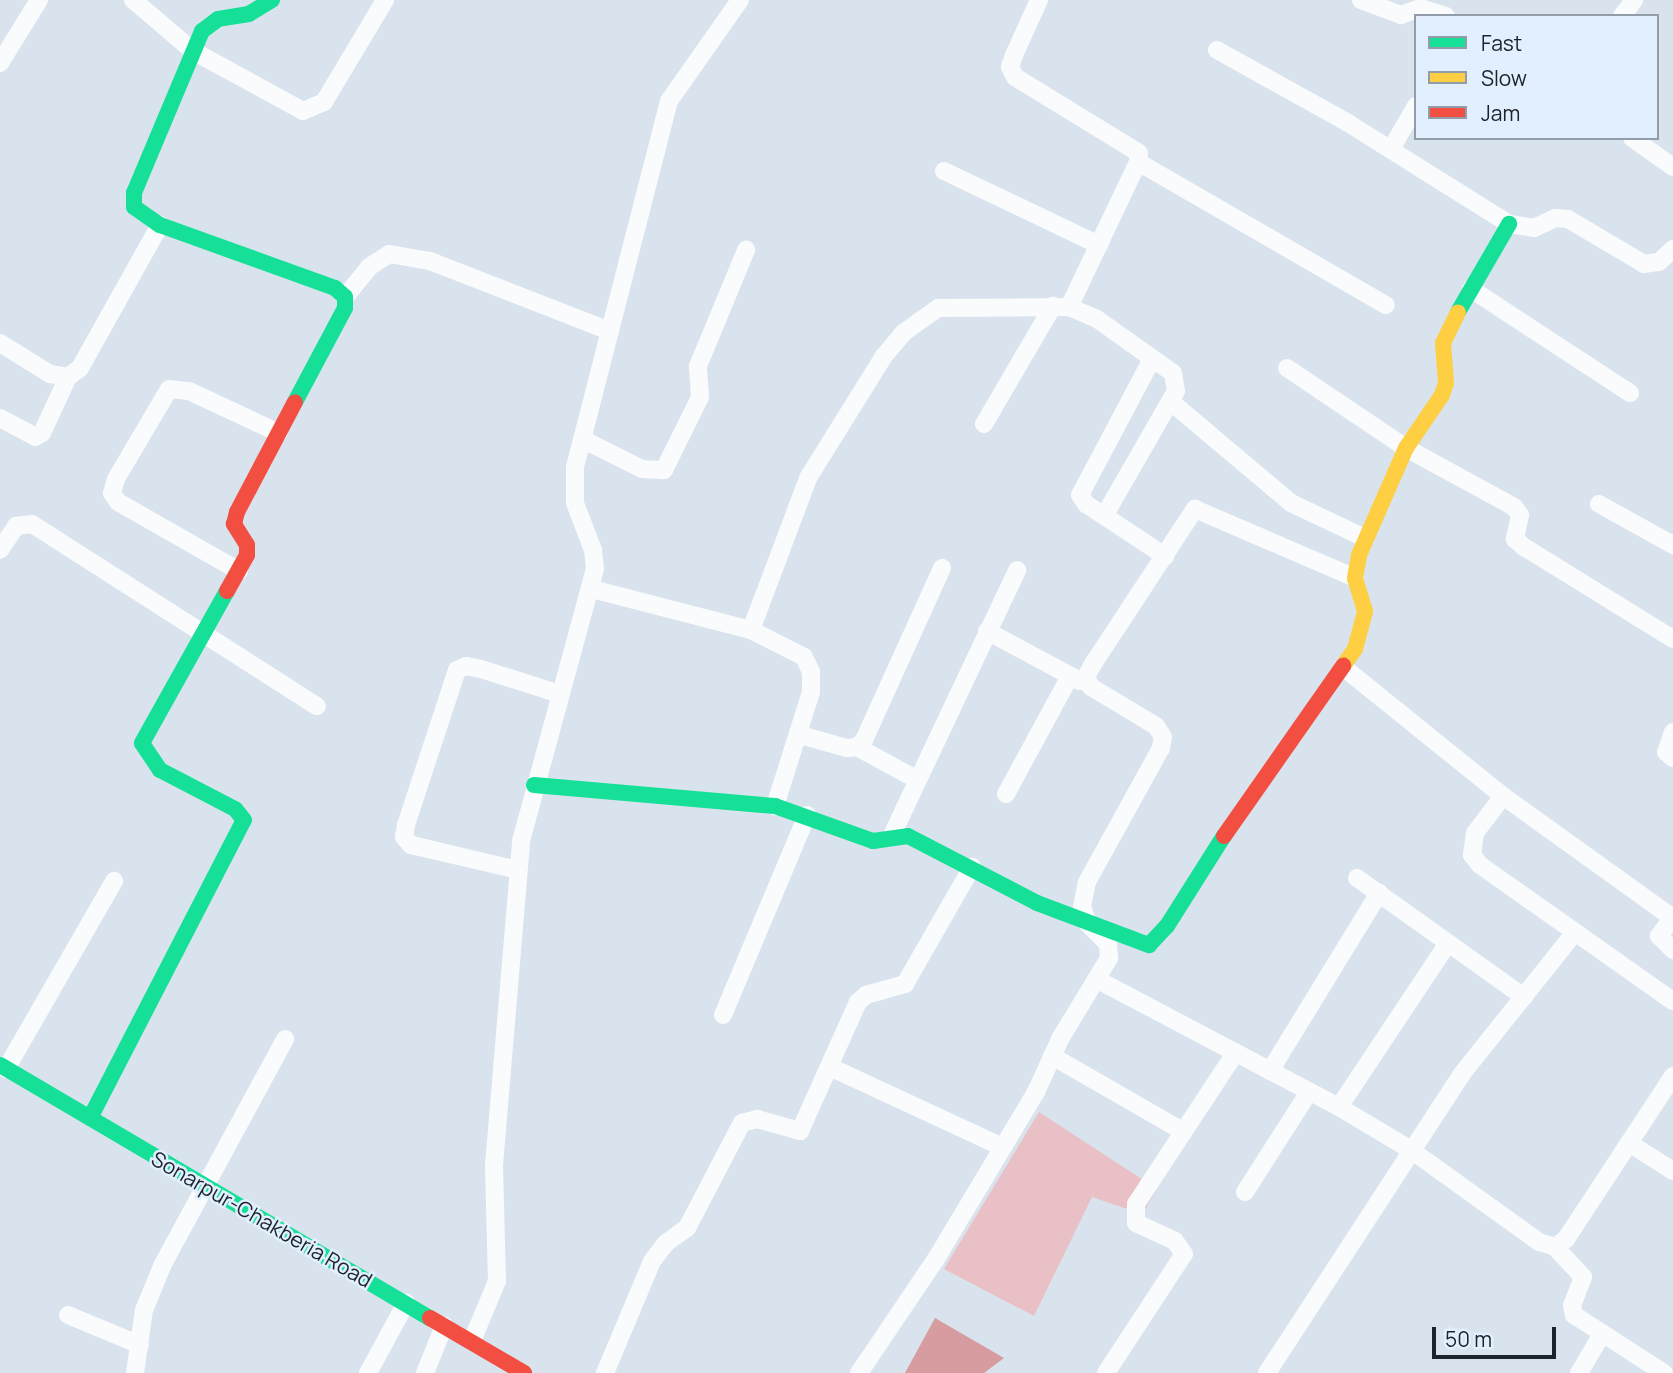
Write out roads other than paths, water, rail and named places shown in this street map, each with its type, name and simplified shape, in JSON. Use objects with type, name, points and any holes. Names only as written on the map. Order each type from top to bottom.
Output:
[{"type":"street","points":[[0,63],[38,0]]},
{"type":"street","points":[[133,0],[193,51],[290,106],[314,110],[324,102],[385,0]]},
{"type":"street","points":[[272,0],[249,14],[218,19],[202,31],[134,193],[135,207],[160,225],[335,288],[345,298]]},
{"type":"street","points":[[472,1341],[497,1281],[494,1165],[518,870],[534,785],[592,589],[593,550],[572,486],[669,101],[740,0]]},
{"type":"street","points":[[984,424],[1099,245],[1138,162],[1139,153],[1129,143],[1015,77],[1010,67],[1038,0]]},
{"type":"street","points":[[1362,0],[1401,15],[1420,8],[1440,14]]},
{"type":"street","points":[[1217,50],[1391,149],[1508,224],[1534,228],[1555,218],[1568,219],[1644,264],[1659,262],[1673,250]]},
{"type":"street","points":[[1391,149],[1414,109]]},
{"type":"street","points":[[1635,140],[1673,167]]},
{"type":"street","points":[[1138,162],[1386,305]]},
{"type":"street","points":[[944,171],[1099,245]]},
{"type":"street","points":[[534,785],[775,806],[873,841],[892,835],[908,836],[1037,903],[1135,944],[1149,946],[1158,938],[1243,805],[1343,667],[1363,630],[1365,611],[1355,578],[1365,538],[1406,448],[1442,395],[1446,383],[1443,343],[1508,224]]},
{"type":"street","points":[[0,418],[35,437],[42,433],[68,377],[80,368],[160,225]]},
{"type":"street","points":[[582,439],[642,469],[664,470],[700,397],[698,366],[746,250]]},
{"type":"street","points":[[90,1118],[244,820],[235,809],[160,770],[149,759],[142,744],[247,555],[247,545],[234,524],[237,512],[345,308],[345,298],[369,267],[389,254],[430,261],[610,331]]},
{"type":"street","points":[[1471,289],[1630,393]]},
{"type":"street","points":[[751,630],[808,478],[903,333],[938,308],[1061,307],[1097,319],[1177,381],[1171,401],[1104,516]]},
{"type":"street","points":[[0,343],[50,374],[68,377]]},
{"type":"street","points":[[1152,359],[1081,488],[1086,504],[1164,556]]},
{"type":"street","points":[[1287,368],[1406,448],[1514,507],[1520,514],[1515,539],[1524,547],[1673,639]]},
{"type":"street","points":[[239,571],[118,502],[112,493],[116,479],[169,389],[189,391],[279,433]]},
{"type":"street","points":[[1171,401],[1291,503],[1365,538]]},
{"type":"street","points":[[1599,503],[1673,545]]},
{"type":"street","points":[[1091,687],[1086,677],[1093,664],[1195,509],[1355,578]]},
{"type":"street","points":[[0,550],[16,526],[32,524],[201,635],[317,706]]},
{"type":"street","points":[[857,747],[942,568]]},
{"type":"street","points":[[892,835],[916,779],[1017,570]]},
{"type":"street","points":[[592,589],[751,630],[804,657],[811,672],[811,692],[800,735],[775,806]]},
{"type":"street","points":[[859,1373],[936,1259],[1000,1146],[1036,1092],[1052,1056],[1109,958],[1108,944],[1088,924],[1082,906],[1087,882],[1161,748],[1163,737],[1156,726],[1091,687],[987,631]]},
{"type":"street","points":[[518,870],[411,845],[404,837],[457,670],[466,666],[560,694]]},
{"type":"street","points":[[1343,667],[1503,796],[1672,919],[1659,936],[1673,950]]},
{"type":"street","points":[[1006,794],[1070,676]]},
{"type":"street","points":[[1673,732],[1666,752],[1673,758]]},
{"type":"street","points":[[800,735],[857,747],[916,779]]},
{"type":"street","points":[[1503,796],[1475,833],[1472,855],[1673,1001]]},
{"type":"street","points":[[723,1015],[807,816]]},
{"type":"street","points":[[605,1373],[652,1261],[687,1228],[742,1123],[757,1119],[800,1131],[858,1002],[866,995],[905,984],[972,867]]},
{"type":"street","points":[[1357,878],[1524,997]]},
{"type":"street","points":[[3,1067],[114,881]]},
{"type":"street","points":[[1270,1071],[1378,893]]},
{"type":"street","points":[[1267,1373],[1461,1075],[1575,932]]},
{"type":"street","points":[[1339,1107],[1448,943]]},
{"type":"street","points":[[1098,980],[1339,1107],[1411,1150],[1539,1242],[1555,1247],[1583,1277],[1572,1306],[1574,1315],[1664,1373]]},
{"type":"street","points":[[135,1373],[154,1286],[285,1039]]},
{"type":"street","points":[[1106,1373],[1182,1264],[1182,1248],[1147,1230],[1133,1215],[1136,1204],[1235,1053]]},
{"type":"street","points":[[1052,1056],[1184,1132]]},
{"type":"street","name":"Sonarpur-Chakberia Road","points":[[3,1067],[524,1373]]},
{"type":"street","points":[[830,1068],[1000,1146]]},
{"type":"street","points":[[1555,1247],[1566,1239],[1673,1076]]},
{"type":"street","points":[[1245,1192],[1309,1092]]},
{"type":"street","points":[[1629,1143],[1673,1171]]},
{"type":"street","points":[[368,1373],[405,1303]]},
{"type":"street","points":[[68,1315],[140,1345]]},
{"type":"street","points":[[425,1373],[444,1326]]},
{"type":"street","points":[[1579,1373],[1602,1334]]}]
